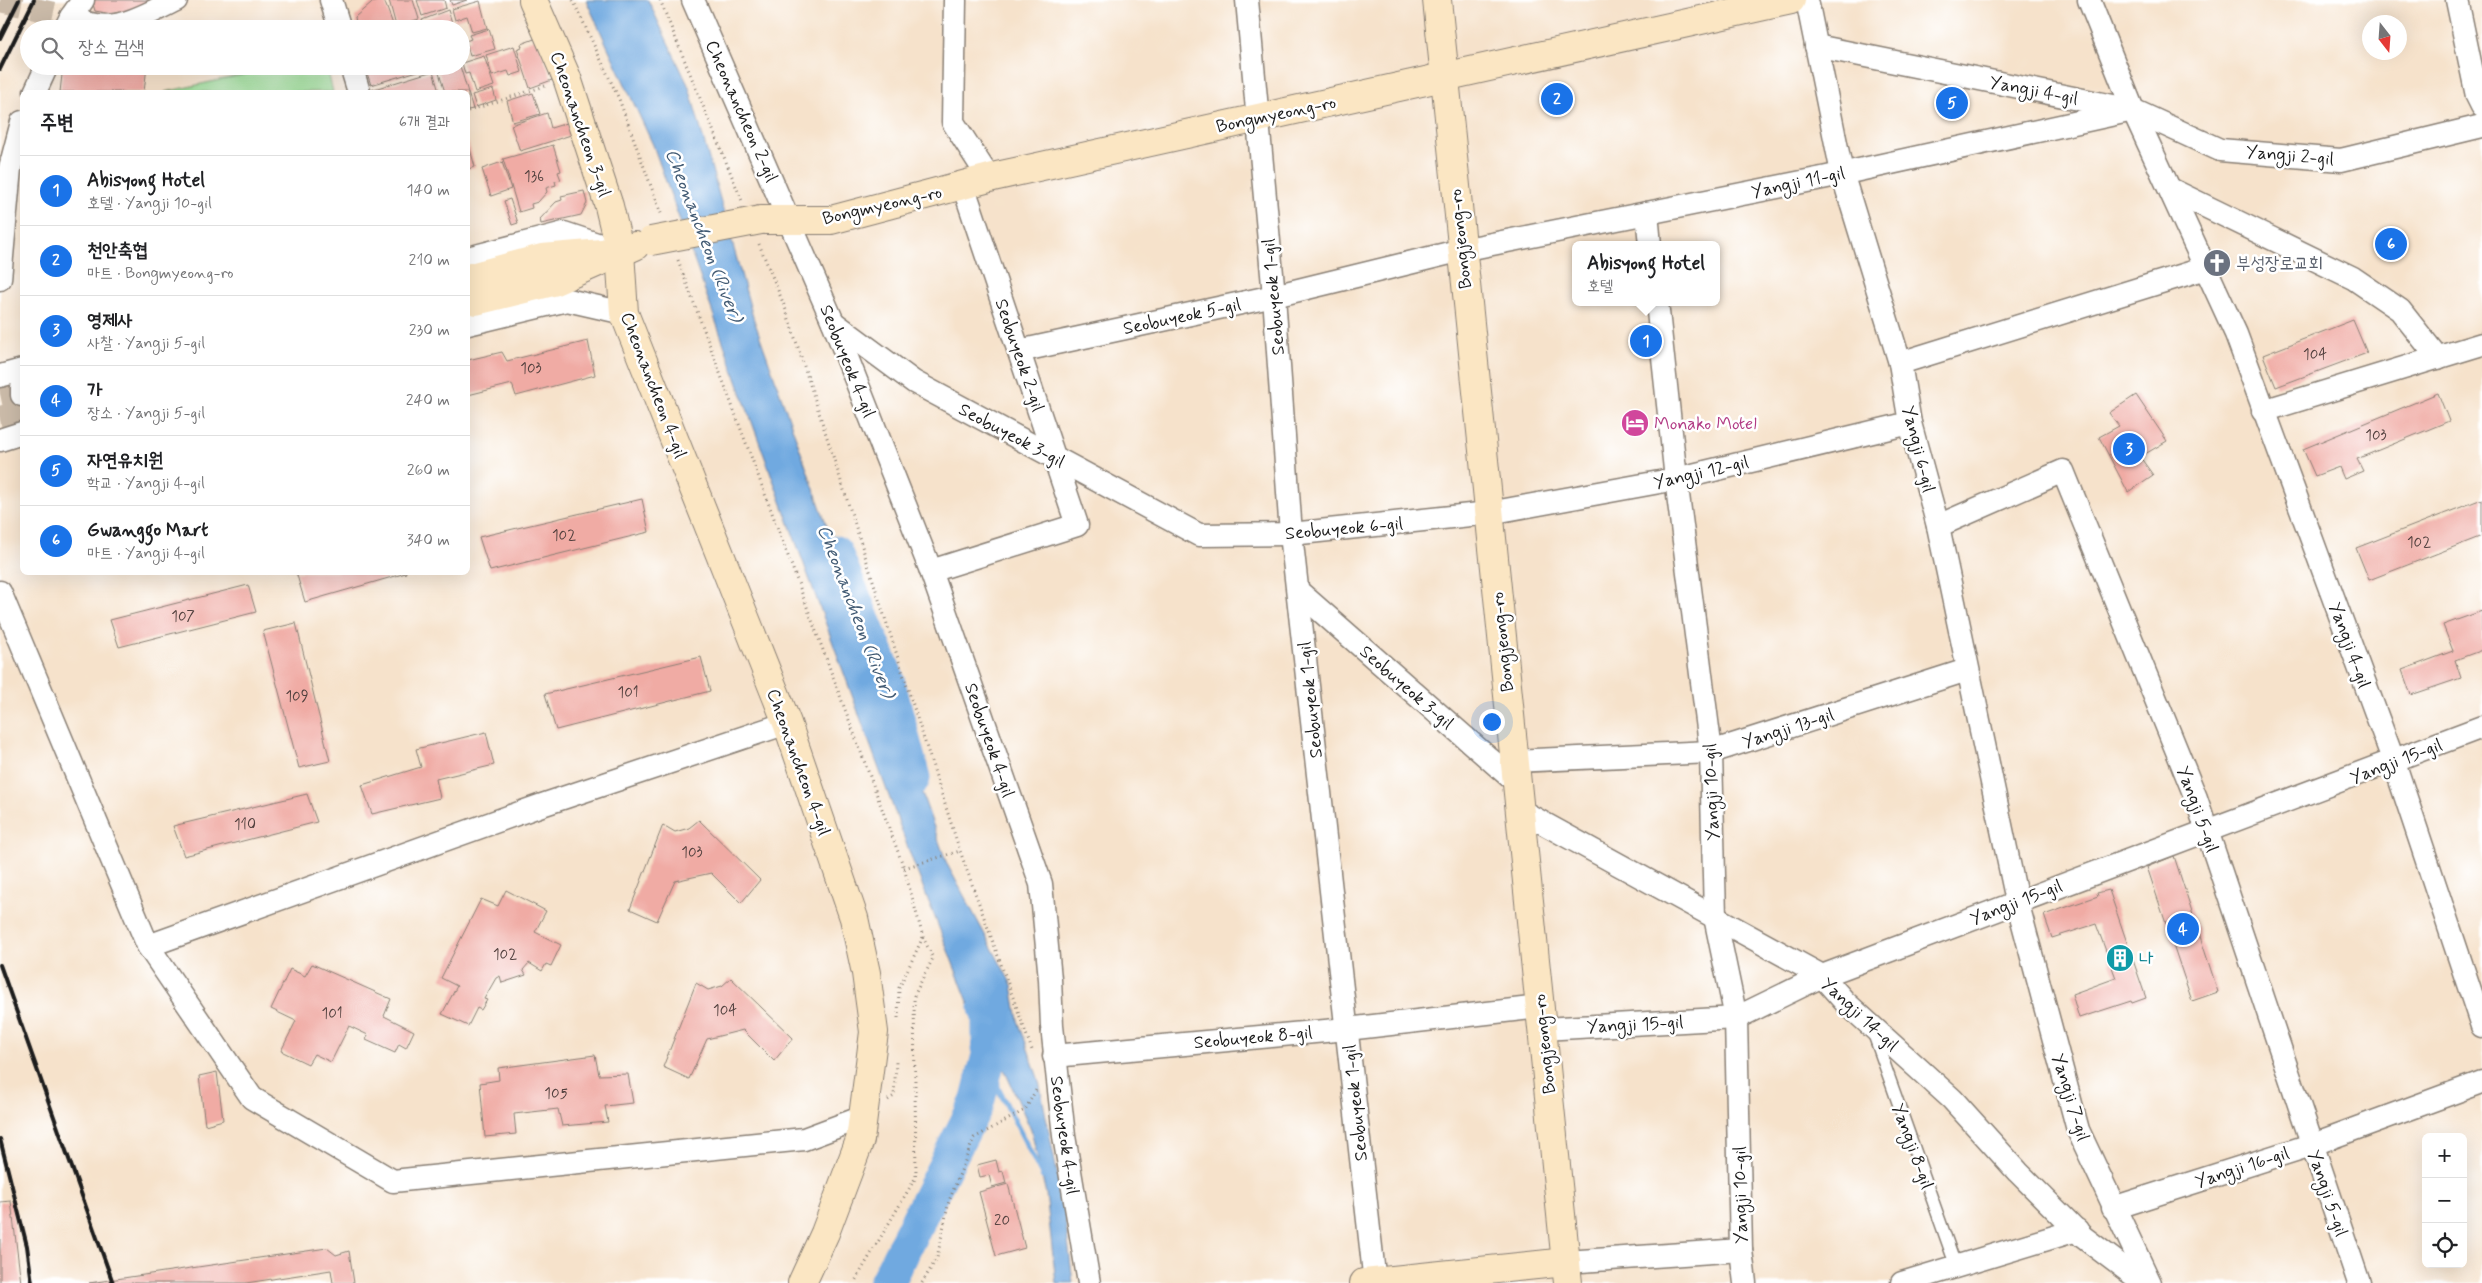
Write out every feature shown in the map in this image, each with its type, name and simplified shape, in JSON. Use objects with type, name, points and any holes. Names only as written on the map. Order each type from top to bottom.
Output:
[{"type":"street","points":[[133,20],[176,0]]},
{"type":"street","points":[[331,0],[337,20]]},
{"type":"street","name":"Cheonancheon 3-gil","points":[[533,0],[567,78],[609,206],[620,252]]},
{"type":"street","name":"Cheonancheon 2-gil","points":[[693,0],[790,222]]},
{"type":"street","points":[[955,0],[953,122],[989,178]]},
{"type":"street","name":"Seobuyeok 1-gil","points":[[1247,0],[1274,296],[1291,534],[1346,1029],[1371,1283]]},
{"type":"street","name":"Bongjeong-ro","points":[[1437,0],[1567,1272]]},
{"type":"street","name":"Bongmyeong-ro","points":[[471,290],[553,282],[620,252],[657,230],[754,222],[831,220],[989,178],[1791,0]]},
{"type":"street","name":"Yangji 6-gil","points":[[1807,0],[1842,173],[1900,363],[1910,422],[1938,526],[2017,901]]},
{"type":"street","name":"Yangji 4-gil","points":[[2089,0],[2133,110],[2172,190],[2236,334],[2394,762],[2482,1026]]},
{"type":"street","points":[[2457,0],[2478,96],[2482,106]]},
{"type":"street","name":"Yangji 4-gil","points":[[1816,46],[2133,110]]},
{"type":"street","points":[[36,90],[43,75]]},
{"type":"street","points":[[354,75],[358,90]]},
{"type":"street","name":"Yangji 2-gil","points":[[2133,110],[2220,150],[2341,160],[2482,126]]},
{"type":"street","name":"Yangji 11-gil","points":[[1462,250],[1842,173],[2133,110]]},
{"type":"street","points":[[0,279],[10,168],[20,130]]},
{"type":"street","name":"Seobuyeok 2-gil","points":[[931,571],[1077,525],[963,185]]},
{"type":"street","points":[[2172,190],[2353,278],[2400,310],[2438,358]]},
{"type":"street","points":[[1647,213],[1650,241]]},
{"type":"street","name":"Seobuyeok 4-gil","points":[[790,222],[833,322],[931,571],[1041,884],[1045,1057],[1064,1136],[1089,1283]]},
{"type":"street","points":[[471,290],[564,233],[620,252]]},
{"type":"street","name":"Seobuyeok 5-gil","points":[[1019,351],[1274,296],[1462,250]]},
{"type":"street","name":"Cheonancheon 4-gil","points":[[620,252],[624,314],[787,723],[854,918],[866,973],[874,1032],[860,1140],[824,1233],[802,1283]]},
{"type":"street","points":[[1900,363],[2206,268]]},
{"type":"street","points":[[471,290],[567,300],[624,314]]},
{"type":"street","name":"Yangji 10-gil","points":[[1656,306],[1676,479],[1712,752],[1715,917],[1736,1018],[1741,1250],[1745,1283]]},
{"type":"street","name":"Seobuyeok 3-gil","points":[[833,322],[914,382],[1199,535]]},
{"type":"street","points":[[2264,411],[2482,344]]},
{"type":"street","points":[[0,376],[20,371]]},
{"type":"street","name":"Yangji 12-gil","points":[[1489,513],[1676,479],[1910,422]]},
{"type":"street","points":[[0,440],[20,435]]},
{"type":"street","name":"Yangji 5-gil","points":[[1938,526],[2063,471],[2196,798],[2311,1145],[2359,1283]]},
{"type":"street","name":"Seobuyeok 6-gil","points":[[1199,535],[1291,534],[1489,513]]},
{"type":"street","name":"Seobuyeok 3-gil","points":[[1298,591],[1516,772]]},
{"type":"street","points":[[0,592],[148,946],[252,1098],[393,1181],[804,1139],[863,1117]]},
{"type":"street","name":"Yangji 13-gil","points":[[1516,772],[1712,752],[1967,670]]},
{"type":"street","points":[[148,946],[529,810],[787,723]]},
{"type":"street","name":"Yangji 15-gil","points":[[1541,1018],[1736,1018],[1822,976],[2017,901],[2394,762],[2482,727]]},
{"type":"street","name":"Yangji 14-gil","points":[[1521,811],[1822,976],[1870,1024],[1952,1099],[2018,1172],[2077,1230],[2144,1283]]},
{"type":"street","name":"Yangji 7-gil","points":[[2017,901],[2078,1130],[2113,1208],[2150,1283]]},
{"type":"street","name":"Seobuyeok 8-gil","points":[[1045,1057],[1346,1029],[1541,1018]]},
{"type":"street","name":"Yangji 16-gil","points":[[2113,1208],[2311,1145],[2482,1082]]},
{"type":"street","points":[[1902,1283],[1964,1274],[2077,1230]]},
{"type":"street","points":[[1371,1283],[1567,1272],[1741,1250]]},
{"type":"lane","name":"Yangji 8-gil","points":[[1870,1024],[1952,1254],[1964,1274]]},
{"type":"path","points":[[573,0],[618,99],[657,230]]},
{"type":"path","points":[[660,0],[754,222],[786,310],[960,851],[1045,1057]]},
{"type":"path","points":[[470,110],[567,78]]},
{"type":"path","points":[[677,256],[904,868],[923,936],[933,958],[914,996],[916,1177],[854,1283]]},
{"type":"path","points":[[904,868],[960,851]]},
{"type":"path","points":[[922,1283],[937,1258],[949,1202],[974,1138],[1025,1110],[1038,1085]]},
{"type":"green space","points":[[242,75],[329,75],[332,90],[174,90]]},
{"type":"water","points":[[586,0],[648,0],[689,87],[753,317],[947,864],[1012,985],[1018,1020],[1039,1081],[1064,1208],[1073,1283],[1056,1283],[1046,1194],[1031,1130],[1005,1071],[989,1055],[912,859],[742,395],[653,145]]},
{"type":"building","points":[[92,0],[157,0],[120,15],[119,12],[112,14],[95,11]]},
{"type":"building","points":[[384,0],[391,20],[356,20],[355,17],[372,2]]},
{"type":"building","points":[[389,0],[413,0],[419,19],[394,20]]},
{"type":"building","points":[[417,0],[444,0],[446,8],[422,16]]},
{"type":"building","points":[[450,0],[467,0],[452,5]]},
{"type":"building","points":[[480,1],[487,28],[472,32],[470,20],[467,16],[455,20],[452,9]]},
{"type":"building","points":[[448,10],[451,20],[422,20]]},
{"type":"building","points":[[489,29],[495,49],[470,56],[470,35]]},
{"type":"building","points":[[537,38],[552,80],[530,88],[517,49],[522,47],[521,44]]},
{"type":"building","points":[[514,46],[522,72],[510,76],[508,71],[492,76],[486,55]]},
{"type":"building","points":[[484,56],[494,86],[475,92],[470,75],[470,60]]},
{"type":"building","points":[[62,75],[146,75],[144,90],[60,90]]},
{"type":"building","points":[[368,75],[404,75],[371,85]]},
{"type":"building","points":[[420,75],[434,75],[438,90],[371,90]]},
{"type":"building","points":[[440,75],[463,75],[467,90],[444,90]]},
{"type":"building","points":[[493,89],[496,100],[476,107],[472,95]]},
{"type":"building","points":[[533,93],[540,114],[513,122],[507,101]]},
{"type":"building","points":[[470,99],[473,109],[470,110]]},
{"type":"building","points":[[547,113],[551,128],[567,123],[571,135],[520,151],[511,125]]},
{"type":"building","points":[[553,145],[561,171],[558,172],[561,180],[555,181],[556,185],[546,188],[547,192],[538,202],[531,204],[532,208],[519,212],[503,159]]},
{"type":"building","points":[[470,149],[475,167],[470,168]]},
{"type":"building","points":[[502,162],[511,189],[491,196],[482,169]]},
{"type":"building","points":[[584,191],[587,203],[581,215],[541,224],[540,219],[556,202],[562,200],[561,196]]},
{"type":"building","points":[[510,199],[518,223],[512,225],[504,201]]},
{"type":"building","points":[[2353,320],[2367,353],[2276,387],[2263,355]]},
{"type":"building","points":[[588,341],[595,375],[516,396],[512,384],[470,394],[470,360],[502,352],[507,361]]},
{"type":"building","points":[[2438,393],[2449,421],[2357,459],[2363,471],[2344,479],[2339,467],[2315,476],[2303,449]]},
{"type":"building","points":[[2136,395],[2167,441],[2140,457],[2153,475],[2128,492],[2099,437],[2119,426],[2109,413]]},
{"type":"building","points":[[642,499],[649,532],[490,571],[479,537]]},
{"type":"building","points":[[2482,499],[2482,536],[2369,580],[2356,548]]},
{"type":"building","points":[[297,575],[399,575],[305,602]]},
{"type":"building","points":[[248,585],[256,612],[119,647],[110,620]]},
{"type":"building","points":[[2482,611],[2482,650],[2455,660],[2461,678],[2411,695],[2402,670],[2453,651],[2443,625]]},
{"type":"building","points":[[296,623],[330,761],[299,768],[263,631]]},
{"type":"building","points":[[701,657],[710,691],[556,730],[545,694]]},
{"type":"building","points":[[486,732],[494,765],[436,779],[440,798],[372,814],[362,785],[421,767],[416,749]]},
{"type":"building","points":[[307,794],[317,822],[184,856],[173,826]]},
{"type":"building","points":[[699,820],[760,880],[741,903],[711,873],[675,881],[657,921],[630,909],[663,825],[675,832],[689,828]]},
{"type":"building","points":[[2174,856],[2218,992],[2192,1001],[2147,867]]},
{"type":"building","points":[[506,890],[546,911],[535,932],[561,945],[551,966],[546,964],[542,971],[529,963],[523,970],[526,975],[502,983],[500,976],[496,978],[484,999],[487,1000],[481,1010],[477,1008],[468,1026],[442,1014],[457,986],[441,978],[481,899],[498,906]]},
{"type":"building","name":"나","points":[[2109,890],[2146,998],[2079,1018],[2072,994],[2116,978],[2096,924],[2052,938],[2044,915],[2098,896],[2097,893]]},
{"type":"building","points":[[312,964],[391,999],[384,1016],[414,1031],[406,1048],[399,1044],[395,1053],[366,1040],[368,1035],[349,1026],[331,1062],[314,1054],[308,1064],[281,1051],[296,1021],[271,1009],[290,969],[305,976]]},
{"type":"building","points":[[731,978],[793,1038],[774,1061],[743,1030],[707,1039],[689,1079],[663,1067],[696,983],[708,990],[722,986]]},
{"type":"building","points":[[595,1055],[599,1075],[628,1074],[633,1103],[605,1106],[608,1122],[562,1126],[558,1109],[514,1114],[516,1134],[485,1137],[480,1083],[499,1080],[498,1068]]},
{"type":"building","points":[[217,1072],[223,1120],[205,1125],[199,1076]]},
{"type":"building","points":[[996,1160],[999,1172],[1003,1171],[1006,1183],[992,1187],[989,1175],[980,1177],[977,1165]]},
{"type":"building","points":[[1008,1184],[1025,1248],[996,1256],[979,1192]]},
{"type":"building","points":[[11,1201],[21,1283],[0,1283],[0,1202]]},
{"type":"building","points":[[327,1248],[336,1255],[349,1251],[354,1283],[333,1283],[331,1270],[246,1283],[89,1283]]},
{"type":"waterway","name":"Cheonancheon (River)","points":[[835,553],[886,676],[913,778]]},
{"type":"waterway","name":"Cheonancheon (River)","points":[[886,1283],[977,1103],[989,1055],[989,1015],[986,1008]]},
{"type":"waterway","points":[[994,1055],[998,1088],[1043,1177]]},
{"type":"tunnel","points":[[0,1],[71,17]]},
{"type":"tunnel","points":[[0,394],[20,389]]},
{"type":"tunnel","points":[[0,420],[20,415]]},
{"type":"railway","points":[[0,38],[19,0]]},
{"type":"railway","points":[[24,20],[34,0]]},
{"type":"railway","points":[[0,69],[20,28]]},
{"type":"railway","points":[[0,965],[113,1283]]},
{"type":"railway","points":[[0,1139],[27,1246],[32,1283]]},
{"type":"place","name":"천안축협","points":[[1557,99]]},
{"type":"place","name":"자연유치원","points":[[1952,103]]},
{"type":"place","name":"Gwanggo Mart","points":[[2391,244]]},
{"type":"place","name":"부성장로교회","points":[[2217,263]]},
{"type":"place","name":"Abisyong Hotel","points":[[1646,341]]},
{"type":"place","name":"Monako Motel","points":[[1635,423]]},
{"type":"place","name":"영제사","points":[[2129,449]]},
{"type":"place","name":"가","points":[[2183,929]]},
{"type":"place","name":"나","points":[[2120,958]]}]
